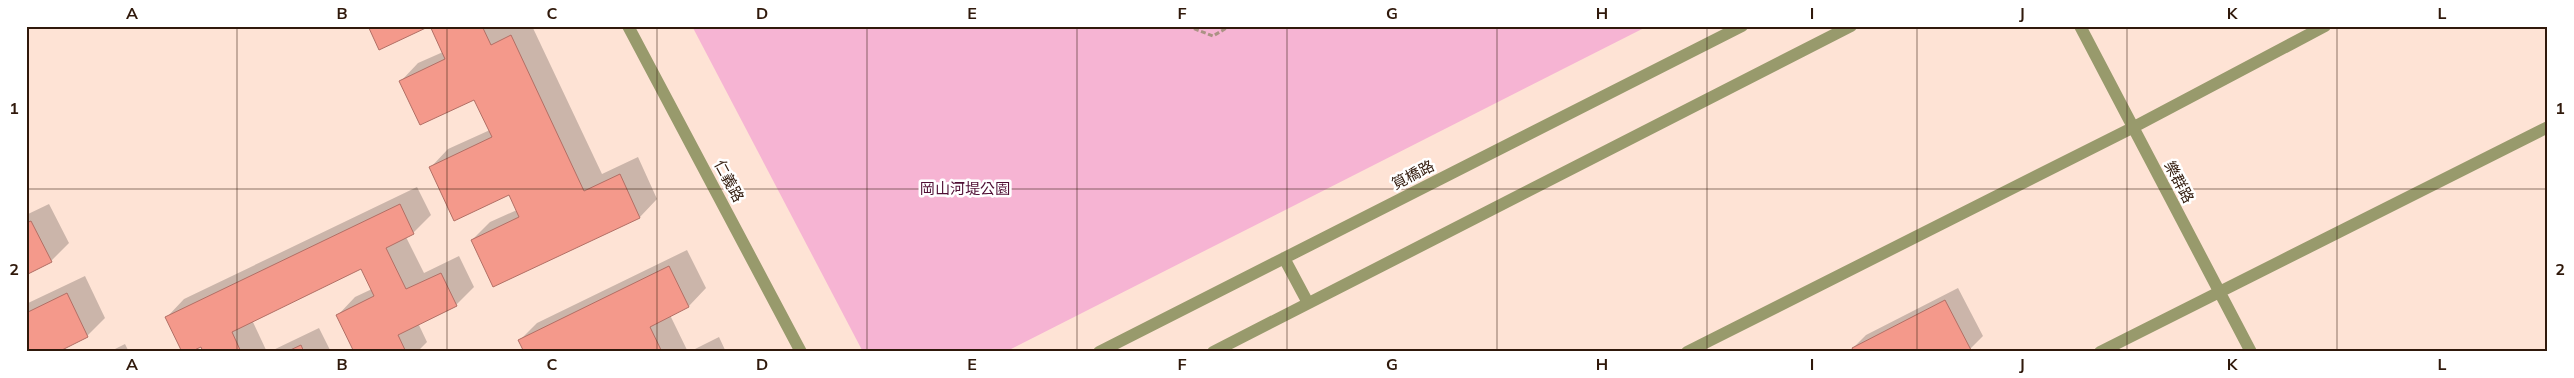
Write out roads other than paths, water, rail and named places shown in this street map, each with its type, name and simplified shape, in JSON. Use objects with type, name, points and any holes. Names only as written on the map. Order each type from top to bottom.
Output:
[{"type":"street","name":"仁義路","points":[[628,26],[801,352]]},
{"type":"street","name":"筧橋路","points":[[1099,352],[1742,26]]},
{"type":"street","points":[[1213,352],[1851,26]]},
{"type":"street","name":"樂群路","points":[[2080,26],[2251,352]]},
{"type":"street","points":[[1687,352],[2132,128],[2325,26]]},
{"type":"street","points":[[2100,352],[2548,127]]},
{"type":"street","points":[[1284,258],[1308,303]]},
{"type":"park label","name":"岡山河堤公園","points":[[965,189]]}]
